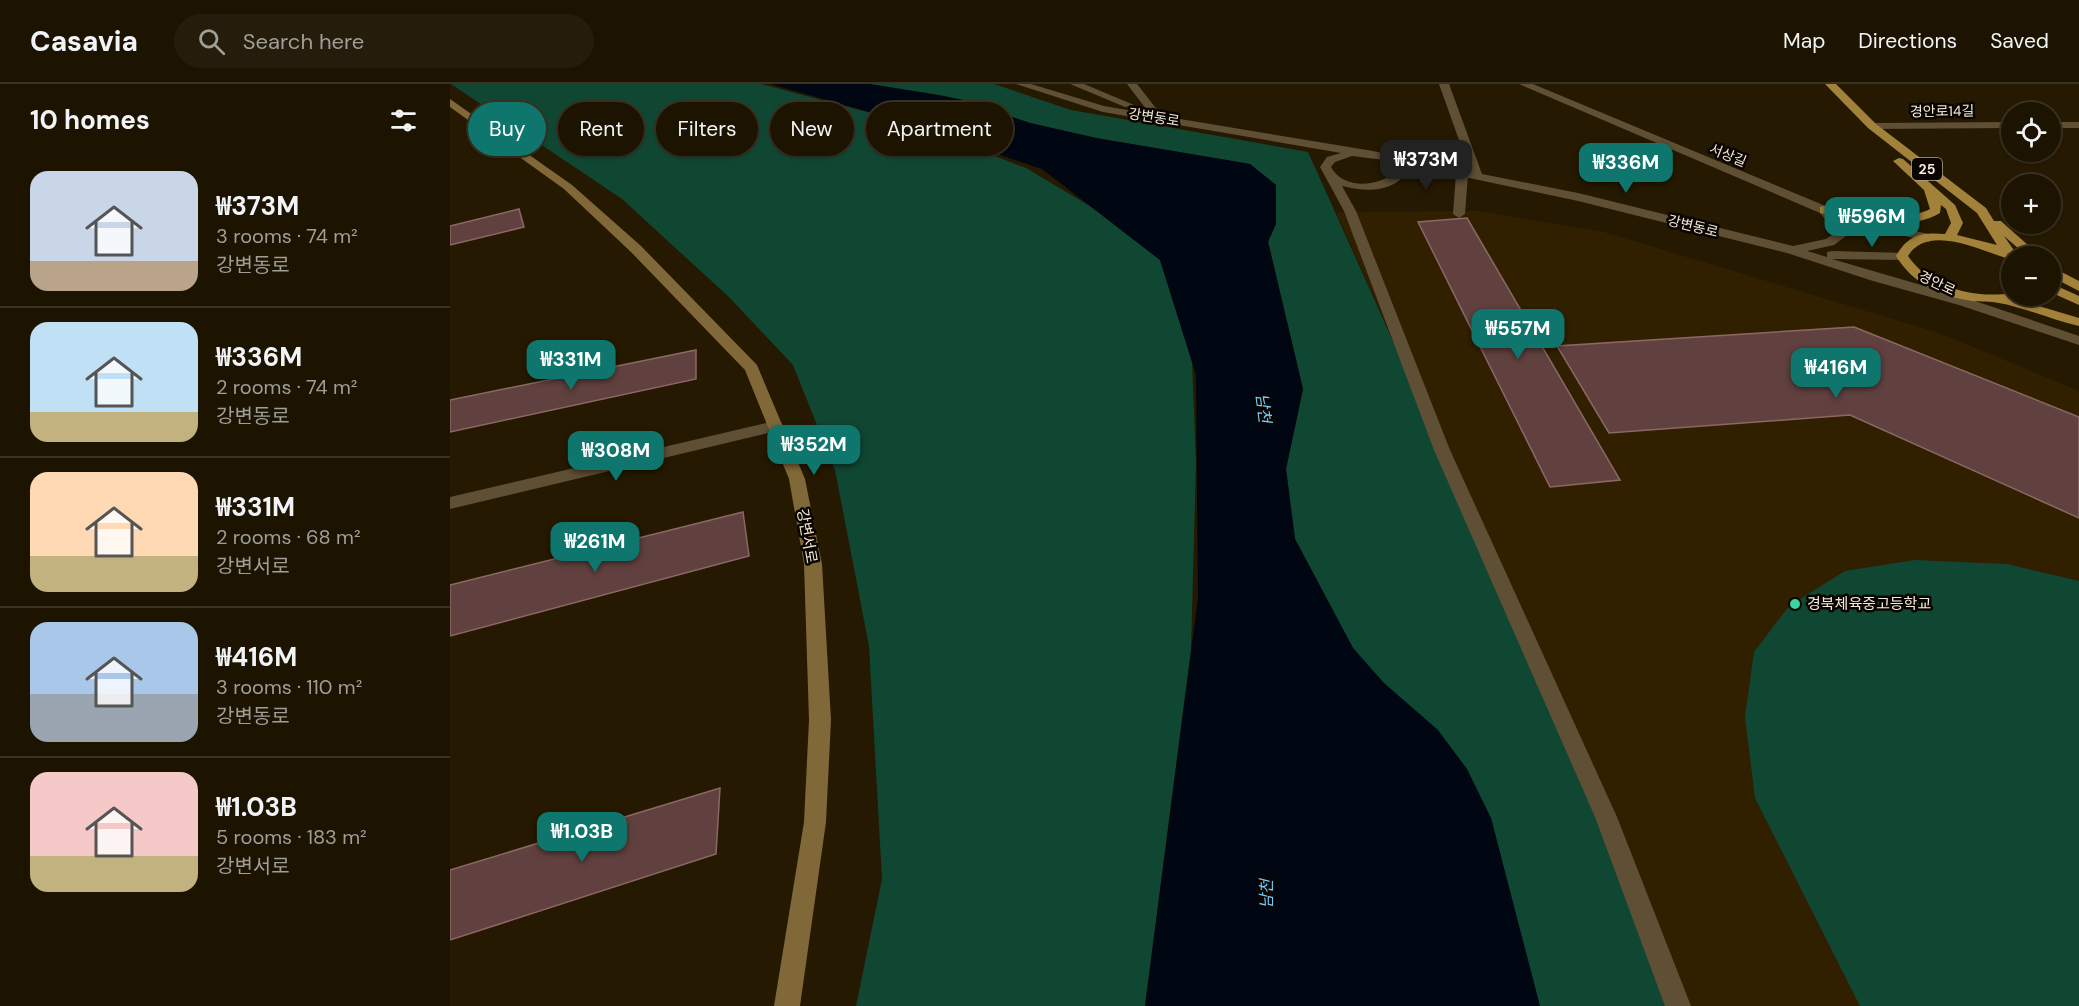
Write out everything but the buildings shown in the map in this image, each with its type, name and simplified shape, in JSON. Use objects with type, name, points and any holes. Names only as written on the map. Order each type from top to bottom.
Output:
[{"type":"main road","name":"25","points":[[1830,84],[1872,126],[1982,211],[2022,246]]},
{"type":"main road","name":"25","points":[[1872,126],[1892,154],[1951,208],[1956,216],[1957,224],[1949,238]]},
{"type":"main road","points":[[1824,210],[1867,216],[1925,216],[1936,210],[1929,187]]},
{"type":"main road","name":"25","points":[[1982,211],[2005,246]]},
{"type":"main road","name":"25","points":[[1902,254],[1904,247],[1914,241],[1929,238],[1949,238],[1991,247],[2001,252]]},
{"type":"main road","name":"경안로","points":[[1902,254],[1906,266],[1935,285],[1956,293],[2000,298],[2079,322]]},
{"type":"main road","points":[[2061,276],[2079,287]]},
{"type":"main road","points":[[2061,291],[2079,300]]},
{"type":"street","name":"강변동로","points":[[1021,84],[1103,109],[1386,157],[1578,197],[1792,250],[1974,305],[2079,341]]},
{"type":"street","points":[[1075,84],[1158,117]]},
{"type":"street","points":[[1132,84],[1158,117]]},
{"type":"street","points":[[1444,84],[1478,177]]},
{"type":"street","name":"서상길","points":[[1524,84],[1857,222]]},
{"type":"street","name":"강변서로","points":[[453,107],[568,187],[644,256],[752,368],[797,479],[813,564],[820,720],[815,822],[787,1006]]},
{"type":"street","name":"경안로14길","points":[[1872,126],[2001,125]]},
{"type":"street","points":[[2061,125],[2079,125]]},
{"type":"street","name":"강변동로","points":[[1289,141],[1313,152],[1326,164]]},
{"type":"street","name":"강변동로","points":[[1363,153],[1340,155],[1326,164],[1324,169],[1327,175],[1334,180],[1356,187],[1387,184],[1415,177],[1458,173]]},
{"type":"street","points":[[1350,211],[1367,192],[1387,184],[1402,172],[1395,161],[1386,157]]},
{"type":"street","points":[[1458,173],[1459,214]]},
{"type":"street","points":[[1334,180],[1350,211],[1442,450],[1606,817],[1678,1006]]},
{"type":"street","points":[[1792,250],[1830,242],[1842,233],[1837,223],[1824,210]]},
{"type":"street","points":[[1857,222],[1929,238]]},
{"type":"street","points":[[1857,222],[1880,235],[1902,254]]},
{"type":"street","name":"강변동로","points":[[1792,250],[1854,257],[1902,254]]},
{"type":"street","name":"강변동로","points":[[1842,266],[1935,285]]},
{"type":"street","points":[[450,503],[775,426]]},
{"type":"shaded area","name":"경북체육중고등학교","points":[[1478,211],[1604,232],[1939,333],[2079,391],[2079,1006],[1678,1006],[1606,817],[1336,212]]},
{"type":"green space","points":[[451,84],[761,84],[829,102],[770,102],[770,156],[854,156],[854,109],[866,112],[866,156],[994,156],[1026,168],[1093,208],[1160,260],[1192,361],[1196,463],[1191,649],[1145,1006],[856,1006],[882,879],[869,646],[835,470],[793,365],[729,297],[622,199],[558,156],[644,156],[644,102],[558,102],[558,156],[546,148],[546,102],[478,102]]},
{"type":"green space","points":[[870,84],[994,84],[1071,110],[1308,152],[1442,450],[1678,1006],[1538,1006],[1491,818],[1353,648],[1295,539],[1286,469],[1303,389],[1268,241],[1276,224],[1276,185],[1250,164],[1096,138],[1030,123],[1013,117],[1013,102],[963,100]]},
{"type":"green space","points":[[1915,560],[2007,564],[2079,581],[2079,1006],[1860,1006],[1755,798],[1745,717],[1754,652],[1789,606],[1845,571]]},
{"type":"water","points":[[770,84],[870,84],[969,102],[866,102],[866,111],[854,108],[854,102],[834,102]]},
{"type":"water","name":"남천","points":[[1013,117],[1096,138],[1250,164],[1276,185],[1276,224],[1268,242],[1303,389],[1286,469],[1295,539],[1353,648],[1384,683],[1438,730],[1467,769],[1491,818],[1540,1006],[1145,1006],[1198,598],[1196,375],[1160,260],[1042,169],[1004,156],[1013,156]]},
{"type":"place","name":"경북체육중고등학교","points":[[1795,604]]}]
